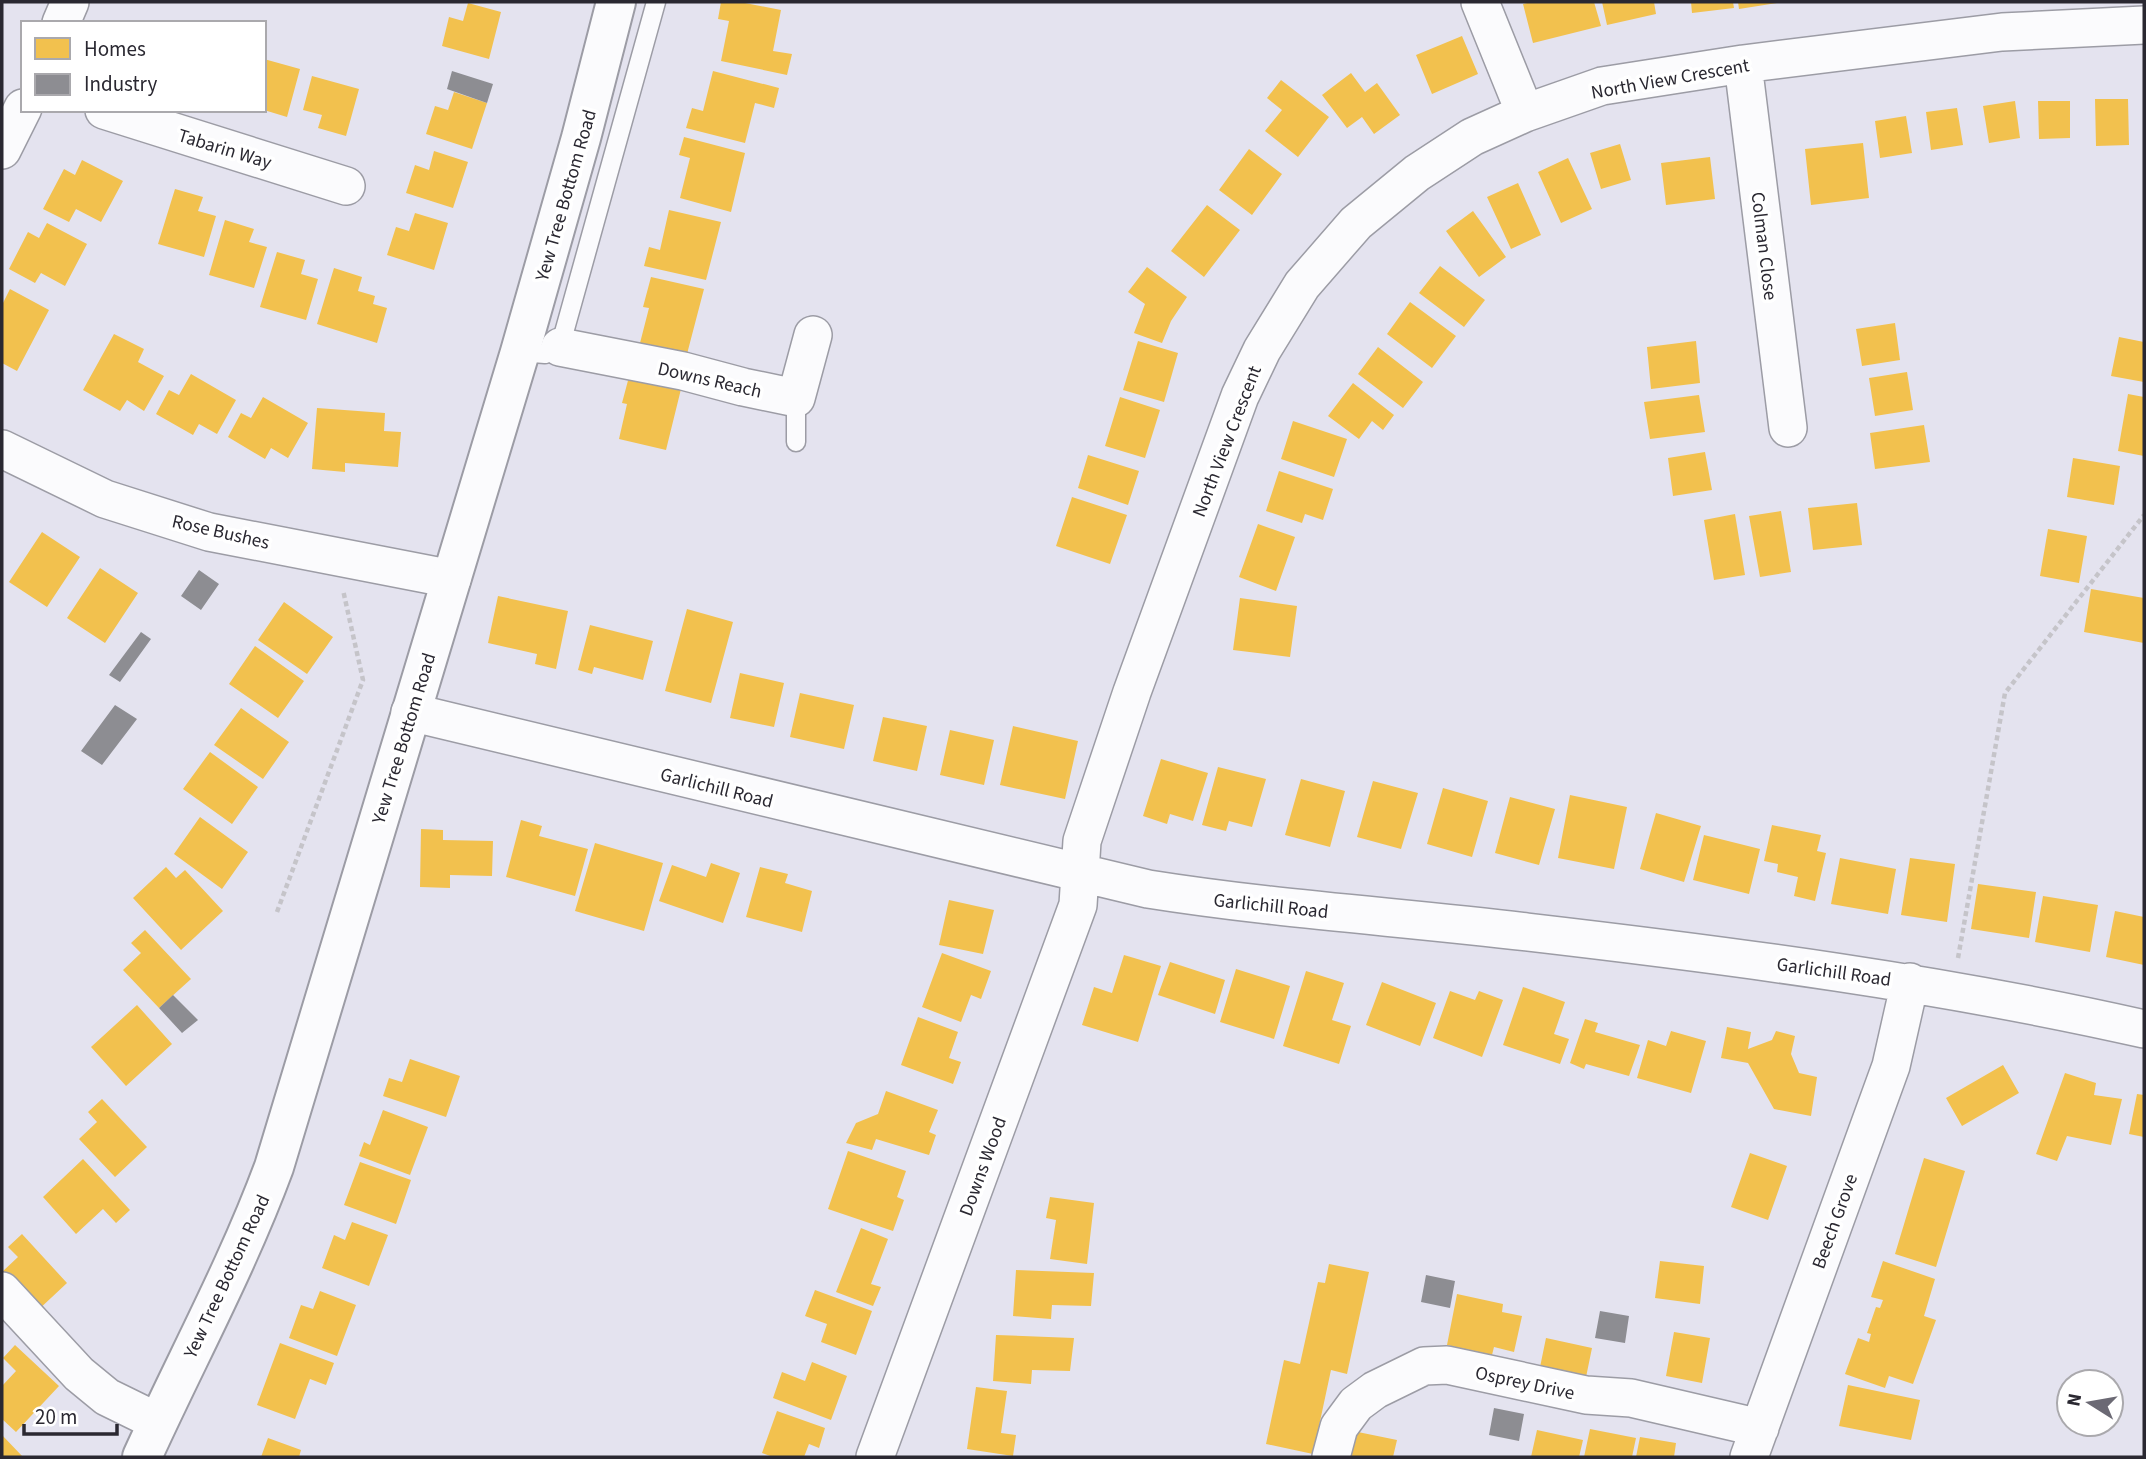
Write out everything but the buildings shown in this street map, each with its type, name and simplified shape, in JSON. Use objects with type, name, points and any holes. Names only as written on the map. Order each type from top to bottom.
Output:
[{"type":"main road","name":"Yew Tree Bottom Road","points":[[142,1457],[256,1218],[274,1167],[520,352],[582,138],[616,2]]},
{"type":"street","points":[[62,21],[70,2]]},
{"type":"street","points":[[1479,2],[1525,113]]},
{"type":"street","name":"North View Crescent","points":[[1079,873],[1082,841],[1132,692],[1240,396],[1262,351],[1302,285],[1356,223],[1417,173],[1472,137],[1525,113],[1602,86],[1743,64],[2002,32],[2144,25]]},
{"type":"street","name":"Colman Close","points":[[1743,64],[1788,428]]},
{"type":"street","points":[[2,150],[21,112]]},
{"type":"street","name":"Tabarin Way","points":[[110,112],[346,186]]},
{"type":"street","points":[[796,398],[813,335]]},
{"type":"street","name":"Downs Reach","points":[[560,347],[684,371],[796,398]]},
{"type":"street","name":"Rose Bushes","points":[[2,449],[105,499],[209,532],[452,579]]},
{"type":"street","name":"Garlichill Road","points":[[410,712],[1148,889],[1230,902],[1539,933],[1809,967],[1910,982],[2144,1029]]},
{"type":"street","name":"Downs Wood","points":[[874,1457],[1078,905],[1079,873]]},
{"type":"street","name":"Beech Grove","points":[[1754,1443],[1891,1066],[1910,982]]},
{"type":"street","points":[[2,1291],[79,1374],[107,1397],[158,1422]]},
{"type":"street","name":"Osprey Drive","points":[[1331,1457],[1339,1427],[1356,1404],[1375,1390],[1424,1366],[1447,1366],[1586,1395],[1631,1398],[1754,1443]]},
{"type":"lane","points":[[520,352],[545,354],[560,347],[656,2]]},
{"type":"lane","points":[[796,398],[796,442]]},
{"type":"path","points":[[1952,990],[2005,693],[2144,515]]},
{"type":"path","points":[[277,912],[363,680],[335,555]]}]
